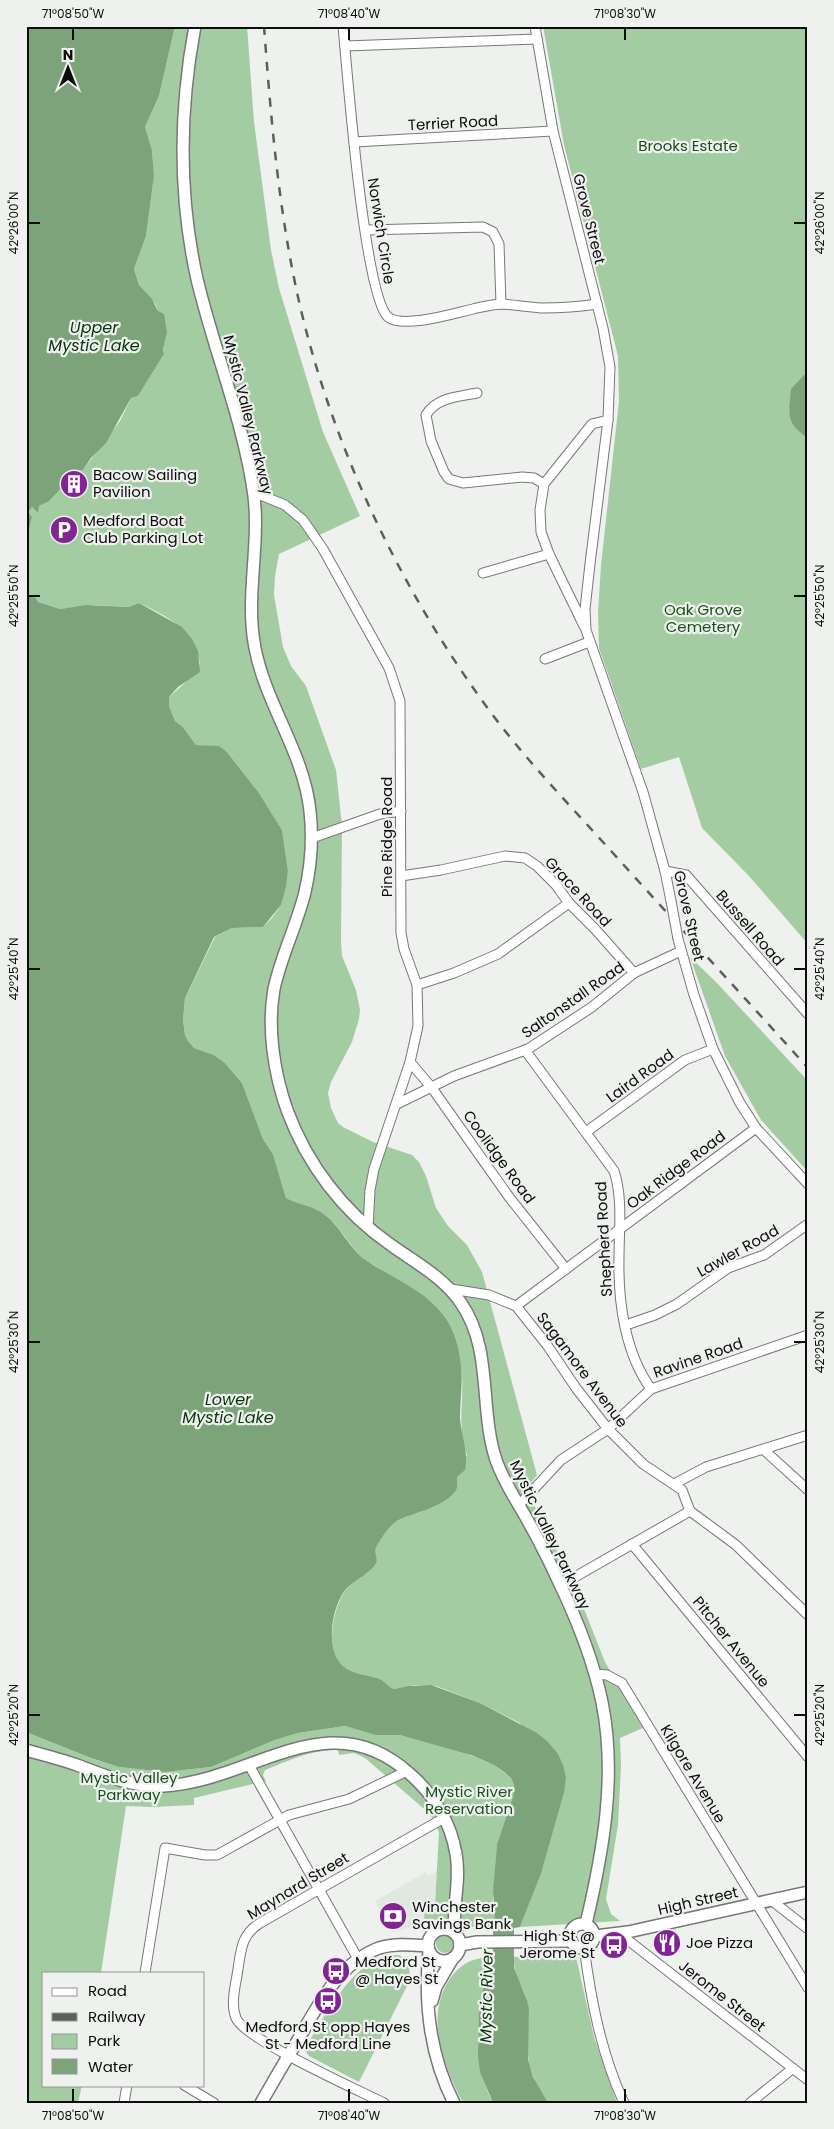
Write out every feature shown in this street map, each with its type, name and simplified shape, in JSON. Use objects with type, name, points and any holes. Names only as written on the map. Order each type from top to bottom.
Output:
[{"type":"main road","name":"Mystic Valley Parkway","points":[[195,26],[186,80],[182,122],[182,182],[186,216],[197,278],[241,438],[253,492],[256,544],[251,615],[256,651],[265,680],[303,773],[310,807],[312,838],[304,894],[274,991],[272,1016],[273,1048],[285,1103],[305,1148],[337,1197],[368,1228],[436,1276],[451,1289],[466,1310],[476,1332],[494,1455],[503,1478],[561,1585],[595,1674],[605,1723],[608,1788],[603,1836],[586,1924]]},
{"type":"main road","points":[[26,1750],[116,1780],[147,1786],[195,1782],[313,1744],[342,1742],[375,1751],[396,1762],[427,1791],[452,1835],[456,1854],[458,1878],[455,1899],[455,1933],[460,1945],[458,1954],[446,1961],[438,1960],[429,1949],[397,1944],[378,1948],[358,1960],[331,1987],[261,2103]]},
{"type":"main road","name":"High Street","points":[[595,1936],[620,1934],[808,1892]]},
{"type":"main road","points":[[454,2103],[439,2070],[430,2032],[429,1949],[430,1937],[440,1930],[446,1921],[455,1899]]},
{"type":"main road","points":[[586,1924],[593,1929],[595,1936],[592,1943],[584,1947],[576,1947],[569,1941],[568,1934],[571,1929],[578,1925],[586,1924]]},
{"type":"main road","points":[[440,1930],[448,1929],[455,1933]]},
{"type":"main road","points":[[460,1945],[489,1942],[569,1941]]},
{"type":"main road","points":[[429,2010],[436,1987],[453,1958]]},
{"type":"street","name":"Norwich Circle","points":[[343,26],[354,142],[370,264],[378,296],[387,316],[398,322],[501,304],[539,308],[574,308],[597,304]]},
{"type":"street","name":"Grove Street","points":[[535,26],[552,131],[597,304],[610,368],[608,420],[585,609],[586,630],[631,756],[665,870],[681,951],[713,1049],[740,1103],[756,1128],[808,1184]]},
{"type":"street","points":[[345,46],[536,39]]},
{"type":"street","name":"Terrier Road","points":[[354,142],[552,131]]},
{"type":"street","points":[[366,230],[482,227],[493,232],[499,244],[501,304]]},
{"type":"street","points":[[477,393],[434,404],[426,415],[431,441],[444,472],[449,479],[463,483],[522,477],[534,478],[544,484]]},
{"type":"street","name":"Grove Street","points":[[586,630],[549,554],[542,532],[540,510],[544,484],[592,424],[608,420]]},
{"type":"street","name":"Pine Ridge Road","points":[[253,492],[285,505],[303,520],[323,549],[389,668],[400,701],[400,933],[416,984],[418,1026],[410,1062],[374,1169],[370,1190],[368,1228]]},
{"type":"street","points":[[482,573],[549,554]]},
{"type":"street","points":[[545,659],[589,642]]},
{"type":"street","points":[[312,838],[380,814],[400,811]]},
{"type":"street","name":"Grace Road","points":[[401,876],[441,870],[505,856],[525,858],[537,866],[556,886],[569,904],[595,929],[634,973]]},
{"type":"street","name":"Bussell Road","points":[[665,870],[686,875],[808,1014]]},
{"type":"street","points":[[416,984],[454,973],[498,954],[569,904]]},
{"type":"street","name":"Saltonstall Road","points":[[397,1104],[454,1076],[526,1050],[592,1007],[634,973],[681,951]]},
{"type":"street","name":"Laird Road","points":[[586,1132],[684,1060],[713,1049]]},
{"type":"street","name":"Shepherd Road","points":[[526,1050],[614,1171],[618,1193],[619,1295],[635,1361],[651,1389]]},
{"type":"street","name":"Coolidge Road","points":[[410,1062],[432,1088],[510,1197],[566,1268]]},
{"type":"street","name":"Oak Ridge Road","points":[[516,1306],[756,1128]]},
{"type":"street","name":"Lawler Road","points":[[626,1325],[655,1315],[677,1304],[728,1268],[764,1255],[808,1224]]},
{"type":"street","name":"Sagamore Avenue","points":[[451,1289],[489,1295],[516,1306],[608,1429],[643,1464],[682,1490],[690,1511],[736,1545],[808,1615]]},
{"type":"street","name":"Ravine Road","points":[[519,1505],[561,1460],[608,1429],[651,1389],[808,1335]]},
{"type":"street","points":[[674,1484],[706,1467],[808,1435]]},
{"type":"street","points":[[764,1450],[808,1490]]},
{"type":"street","points":[[561,1585],[690,1511]]},
{"type":"street","name":"Pitcher Avenue","points":[[632,1544],[808,1757]]},
{"type":"street","name":"Kilgore Avenue","points":[[595,1674],[608,1675],[622,1683],[808,1988]]},
{"type":"street","points":[[249,1765],[358,1960]]},
{"type":"street","points":[[145,1972],[165,1848],[212,1856],[217,1855],[279,1820],[298,1812],[348,1799],[407,1771]]},
{"type":"street","name":"Maynard Street","points":[[384,2103],[255,2036],[237,2020],[233,2010],[242,1945],[245,1936],[252,1928],[444,1818]]},
{"type":"street","points":[[772,1900],[808,1929]]},
{"type":"street","name":"Jerome Street","points":[[620,1934],[808,2080]]},
{"type":"street","points":[[584,1947],[596,2019],[624,2103]]},
{"type":"street","points":[[750,2103],[792,2068]]},
{"type":"street","points":[[124,2103],[127,2086]]},
{"type":"street","points":[[186,2086],[214,2103]]},
{"type":"street","points":[[362,2103],[367,2094]]},
{"type":"shaded area","points":[[437,1871],[434,1916],[413,1927],[393,1932],[375,1901],[426,1872],[428,1876]]},
{"type":"green space","points":[[175,26],[247,26],[254,122],[271,250],[279,288],[323,432],[360,516],[279,554],[274,595],[283,647],[291,666],[306,686],[336,770],[342,826],[342,956],[356,990],[360,1010],[352,1042],[331,1082],[328,1093],[331,1108],[338,1123],[343,1127],[373,1142],[412,1155],[419,1162],[426,1176],[436,1208],[448,1226],[467,1245],[482,1272],[537,1475],[526,1489],[575,1586],[605,1662],[643,1728],[620,1738],[621,1766],[618,1825],[606,1899],[611,1914],[620,1921],[520,1927],[541,1874],[564,1793],[520,1723],[480,1703],[436,1686],[415,1685],[394,1689],[382,1680],[348,1669],[337,1659],[332,1640],[332,1629],[337,1608],[348,1587],[374,1566],[376,1562],[376,1548],[382,1537],[397,1521],[436,1505],[455,1492],[457,1477],[467,1455],[461,1420],[462,1372],[455,1340],[441,1312],[433,1303],[364,1259],[333,1222],[321,1212],[286,1198],[273,1154],[263,1139],[242,1083],[225,1063],[214,1055],[194,1048],[185,1035],[183,1020],[185,998],[215,937],[232,928],[263,927],[281,905],[288,871],[282,830],[259,793],[227,752],[219,747],[196,745],[183,727],[175,721],[169,706],[169,697],[186,682],[200,664],[192,642],[170,619],[139,603],[130,607],[95,605],[60,609],[38,602],[36,598],[26,594],[26,543],[32,517],[27,512],[32,507],[37,512],[39,506],[51,498],[72,477],[83,470],[120,421],[131,398],[138,396],[164,354],[156,305],[139,285],[134,269],[146,236],[154,176],[152,150],[145,127],[159,96]]},
{"type":"green space","points":[[543,26],[808,26],[808,944],[749,876],[702,828],[679,757],[641,769],[599,648],[598,613],[601,565],[619,401],[618,356],[564,145]]},
{"type":"green space","points":[[690,957],[717,983],[808,1081],[808,1172],[761,1120],[725,1056]]},
{"type":"green space","name":"Mystic River Reservation","points":[[345,1726],[371,1733],[400,1735],[458,1750],[494,1765],[511,1778],[514,1785],[513,1797],[497,1844],[493,1901],[494,1923],[483,1927],[485,1929],[480,1929],[440,1918],[429,1923],[424,1921],[425,1907],[435,1905],[439,1832],[430,1814],[365,1758],[354,1753],[339,1755],[338,1750],[328,1750],[300,1756],[265,1770],[263,1775],[266,1781],[194,1798],[194,1805],[126,1806],[101,1972],[42,1972],[42,2086],[82,2086],[78,2103],[26,2103],[26,1732],[119,1767],[165,1772],[211,1767],[275,1740],[298,1733]]},
{"type":"green space","points":[[445,1935],[451,1938],[454,1944],[451,1950],[445,1953],[439,1950],[436,1944],[439,1938]]},
{"type":"green space","points":[[399,1955],[408,1966],[410,1980],[359,2082],[309,2056],[306,2052],[307,2045],[333,2003],[356,1974],[369,1964],[384,1957]]},
{"type":"green space","points":[[574,1956],[577,1961],[594,2037],[617,2103],[548,2103],[534,2080],[527,2046],[528,2006],[515,1971],[514,1957]]},
{"type":"green space","points":[[493,1957],[482,2001],[478,2046],[482,2075],[493,2103],[463,2103],[449,2074],[440,2043],[438,2011],[441,1996],[452,1976],[462,1966],[479,1958]]},
{"type":"water","name":"Upper Mystic Lake","points":[[26,26],[175,26],[159,96],[145,127],[152,150],[154,176],[146,236],[134,269],[139,285],[152,299],[158,311],[164,314],[167,332],[163,349],[164,354],[138,396],[131,398],[106,443],[91,458],[83,470],[76,472],[49,501],[39,506],[38,513],[32,507],[28,512],[32,517],[26,543]]},
{"type":"water","points":[[808,371],[808,438],[795,428],[789,412],[791,389]]},
{"type":"water","name":"Lower Mystic Lake","points":[[26,594],[36,598],[38,602],[60,609],[87,605],[129,607],[139,603],[182,627],[192,639],[198,651],[200,672],[178,687],[169,697],[169,706],[175,721],[183,727],[196,745],[219,746],[227,752],[259,793],[282,830],[288,871],[281,905],[263,927],[232,928],[214,937],[185,998],[183,1020],[185,1035],[194,1048],[214,1055],[225,1063],[242,1083],[263,1139],[273,1154],[286,1198],[321,1212],[334,1223],[360,1256],[429,1300],[441,1312],[450,1326],[457,1343],[462,1371],[460,1418],[465,1451],[465,1470],[457,1477],[455,1492],[443,1502],[397,1521],[382,1537],[376,1548],[374,1566],[347,1588],[337,1605],[332,1627],[333,1649],[337,1659],[343,1666],[357,1673],[382,1680],[394,1689],[431,1685],[480,1703],[537,1733],[558,1754],[566,1778],[564,1793],[541,1874],[520,1927],[514,1928],[514,1968],[529,2009],[528,2059],[533,2077],[548,2103],[493,2103],[480,2072],[478,2056],[479,2014],[483,1990],[493,1964],[493,1929],[482,1927],[494,1922],[493,1892],[497,1844],[513,1797],[514,1785],[511,1778],[504,1772],[494,1765],[471,1755],[400,1735],[376,1735],[345,1726],[298,1733],[275,1740],[211,1767],[165,1772],[119,1767],[26,1732]]},
{"type":"railway","points":[[264,26],[279,187],[300,306],[324,392],[359,484],[380,530],[427,617],[453,659],[496,719],[561,796],[808,1068]]},
{"type":"place","name":"Bacow Sailing Pavilion","points":[[74,484]]},
{"type":"place","name":"Medford Boat Club Parking Lot","points":[[64,530]]},
{"type":"place","name":"Winchester Savings Bank","points":[[393,1916]]},
{"type":"place","name":"Joe Pizza","points":[[667,1943]]},
{"type":"place","name":"High St @ Jerome St","points":[[614,1945]]},
{"type":"place","name":"Medford St @ Hayes St","points":[[336,1971]]},
{"type":"place","name":"Medford St opp Hayes St - Medford Line","points":[[328,2001]]},
{"type":"park label","name":"Brooks Estate","points":[[688,146]]},
{"type":"park label","name":"Oak Grove Cemetery","points":[[703,618]]},
{"type":"water label","name":"Mystic River","points":[[486,1996]]}]
